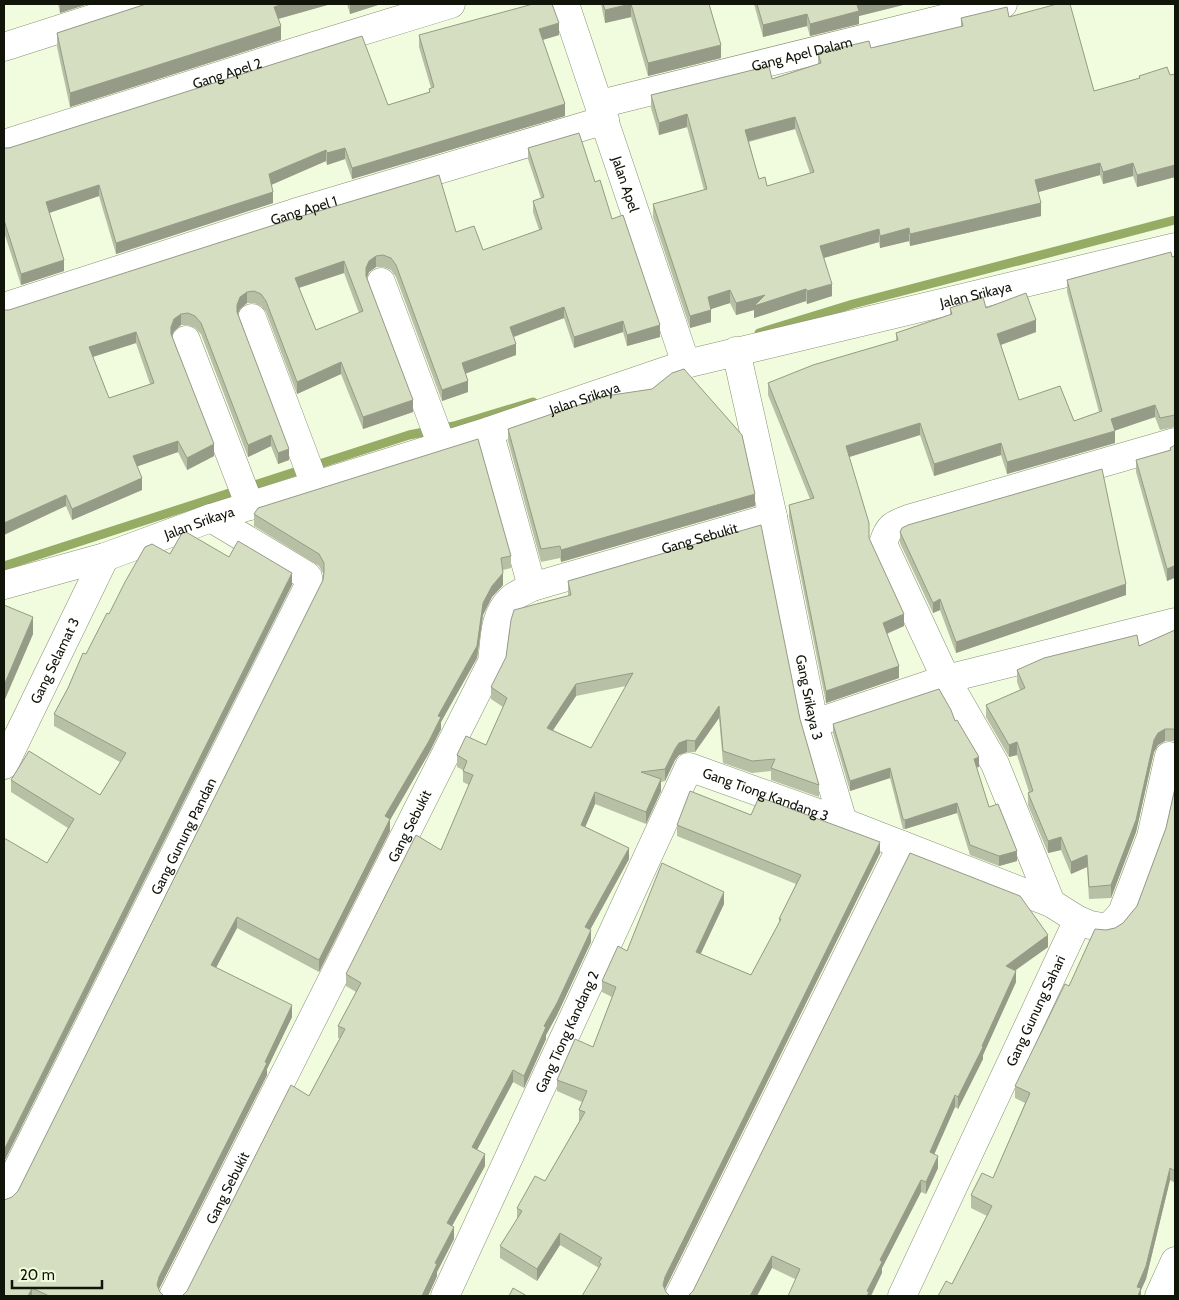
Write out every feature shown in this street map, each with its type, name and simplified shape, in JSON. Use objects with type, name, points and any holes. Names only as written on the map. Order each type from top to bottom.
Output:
[{"type":"street","points":[[4,47],[138,4]]},
{"type":"street","name":"Gang Apel 2","points":[[4,144],[451,4]]},
{"type":"street","name":"Jalan Apel","points":[[565,4],[603,112],[686,364]]},
{"type":"street","name":"Gang Apel Dalam","points":[[603,112],[1003,4]]},
{"type":"street","name":"Gang Apel 1","points":[[4,306],[603,112]]},
{"type":"street","name":"Jalan Srikaya","points":[[4,585],[105,556],[211,518],[489,431],[686,364],[1175,247]]},
{"type":"street","points":[[382,282],[442,446]]},
{"type":"street","points":[[252,318],[316,486]]},
{"type":"street","points":[[186,340],[250,506]]},
{"type":"street","name":"Gang Srikaya 3","points":[[736,351],[773,517],[815,723],[842,822]]},
{"type":"street","points":[[489,431],[532,588]]},
{"type":"street","points":[[1051,903],[995,764],[946,678],[883,544],[886,532],[893,524],[1175,442]]},
{"type":"street","name":"Gang Sebukit","points":[[173,1296],[492,662],[496,623],[501,611],[512,597],[532,588],[773,517]]},
{"type":"street","name":"Gang Gunung Pandan","points":[[4,1196],[309,585],[306,575],[211,518]]},
{"type":"street","name":"Gang Selamat 3","points":[[4,765],[105,556]]},
{"type":"street","points":[[815,723],[946,678],[1175,622]]},
{"type":"street","points":[[842,822],[1051,903],[1078,920],[1090,925],[1103,927],[1111,925],[1122,913],[1151,837],[1169,756]]},
{"type":"street","name":"Gang Tiong Kandang 3","points":[[689,767],[842,822]]},
{"type":"street","name":"Gang Tiong Kandang 2","points":[[445,1296],[689,767]]},
{"type":"street","points":[[679,1296],[902,845]]},
{"type":"street","name":"Gang Gunung Sahari","points":[[902,1296],[1078,920]]},
{"type":"street","points":[[1159,1296],[1175,1261]]},
{"type":"building","points":[[146,4],[283,4],[274,7],[281,26],[70,93],[57,33]]},
{"type":"building","points":[[533,4],[552,4],[559,23],[539,29],[565,104],[352,168],[345,148],[327,153],[326,150],[269,174],[273,192],[116,243],[99,185],[46,202],[64,260],[21,274],[4,220],[4,148],[362,36],[388,105],[430,92],[429,89],[434,87],[419,35]]},
{"type":"building","points":[[603,4],[631,4],[605,10]]},
{"type":"building","points":[[631,4],[709,4],[721,45],[648,63]]},
{"type":"building","points":[[757,4],[861,4],[857,5],[859,11],[810,24],[807,14],[763,25]]},
{"type":"building","points":[[1057,4],[1070,4],[1094,91],[1140,78],[1139,76],[1167,67],[1170,75],[1175,74],[1175,165],[1137,175],[1133,163],[1103,172],[1100,163],[1035,180],[1041,203],[910,234],[909,228],[880,236],[879,229],[820,246],[832,284],[807,291],[806,289],[754,306],[765,295],[736,303],[730,290],[708,297],[711,310],[690,316],[653,204],[707,189],[687,114],[659,123],[651,95],[769,66],[772,79],[821,63],[818,53],[869,41],[871,48],[963,26],[961,18],[1007,7],[1009,17]],"holes":[[[795,117],[814,172],[767,186],[765,177],[759,179],[745,130]]]},
{"type":"building","points":[[579,133],[595,182],[600,180],[612,219],[623,215],[660,325],[627,335],[623,321],[574,337],[564,307],[510,327],[516,344],[462,363],[468,381],[442,390],[396,265],[391,258],[383,255],[376,256],[369,261],[366,268],[366,276],[413,400],[363,417],[341,362],[297,382],[266,301],[261,294],[254,291],[247,292],[240,297],[237,312],[289,449],[278,453],[271,435],[248,445],[201,323],[195,316],[188,313],[181,314],[174,319],[171,334],[214,444],[187,458],[178,441],[133,456],[142,478],[72,509],[66,495],[4,523],[4,310],[439,175],[456,232],[474,226],[483,250],[542,229],[533,201],[544,197],[528,148]],"holes":[[[344,261],[363,311],[316,330],[295,278]],[[136,332],[154,383],[109,398],[89,347]]]},
{"type":"building","points":[[1171,252],[1172,257],[1175,256],[1175,415],[1160,418],[1155,405],[1111,419],[1115,431],[1007,462],[1001,443],[934,464],[920,423],[846,446],[869,523],[869,538],[904,614],[883,623],[899,666],[826,691],[789,505],[814,498],[768,383],[813,365],[898,340],[896,333],[952,314],[950,308],[983,297],[986,308],[1026,293],[1036,320],[997,334],[1019,400],[1060,386],[1074,421],[1102,411],[1067,280]]},
{"type":"building","points":[[684,369],[742,435],[755,494],[561,550],[560,546],[541,549],[508,429],[592,402],[592,400],[599,397],[652,389],[672,373]]},
{"type":"building","points":[[478,439],[511,556],[501,558],[503,573],[492,586],[483,603],[477,646],[438,716],[441,717],[429,741],[385,816],[390,819],[319,960],[237,917],[211,965],[292,1005],[265,1062],[267,1063],[159,1277],[157,1285],[164,1296],[49,1296],[32,1288],[28,1296],[4,1296],[4,1200],[12,1197],[18,1191],[323,580],[324,563],[319,554],[254,514],[258,508]]},
{"type":"building","points":[[1175,445],[1175,568],[1174,566],[1167,569],[1136,460],[1171,450],[1170,448]]},
{"type":"building","points":[[1102,469],[1126,584],[956,642],[940,599],[933,603],[900,532],[902,528]]},
{"type":"building","points":[[761,525],[800,719],[819,785],[771,768],[775,759],[752,761],[723,751],[719,706],[695,741],[687,740],[679,743],[665,769],[641,772],[661,779],[646,812],[595,792],[581,825],[629,848],[585,927],[591,930],[557,1003],[544,1026],[546,1027],[524,1076],[513,1070],[472,1147],[485,1154],[447,1223],[454,1227],[435,1263],[437,1264],[422,1296],[182,1296],[187,1291],[291,1085],[309,1096],[345,1029],[338,1026],[361,983],[346,974],[416,835],[441,850],[473,775],[463,771],[467,761],[457,755],[466,736],[486,745],[507,698],[491,687],[506,657],[514,610],[571,595],[568,581]],"holes":[[[633,673],[591,748],[547,728],[576,684]]]},
{"type":"building","points":[[186,532],[229,557],[238,541],[292,573],[4,1150],[4,838],[47,863],[74,819],[11,780],[29,751],[100,795],[126,753],[54,714],[83,653],[86,654],[145,547],[152,544],[170,554],[182,533]]},
{"type":"building","points":[[4,605],[33,617],[5,683],[4,682]]},
{"type":"building","points":[[1175,630],[1175,730],[1165,729],[1158,733],[1154,740],[1136,820],[1111,885],[1089,887],[1087,855],[1071,862],[1061,837],[1048,841],[1028,793],[1033,791],[1017,742],[1009,745],[986,705],[1025,688],[1017,670],[1044,658],[1137,635],[1139,646]]},
{"type":"building","points":[[939,689],[955,721],[957,720],[979,757],[974,759],[989,807],[998,804],[1017,851],[999,856],[970,845],[957,803],[905,820],[903,819],[890,768],[850,781],[833,724]]},
{"type":"building","points":[[1175,788],[1175,1171],[1170,1168],[1146,1266],[1137,1287],[1141,1288],[1138,1296],[938,1296],[946,1281],[952,1284],[992,1206],[971,1195],[982,1173],[993,1178],[1030,1093],[1015,1086],[1065,984],[1069,986],[1095,929],[1106,930],[1115,928],[1123,923],[1137,906],[1166,828]]},
{"type":"building","points":[[690,791],[751,815],[759,797],[880,842],[665,1277],[663,1285],[670,1296],[582,1296],[601,1264],[599,1262],[602,1258],[560,1233],[537,1269],[500,1246],[522,1211],[517,1208],[535,1176],[545,1181],[585,1112],[579,1110],[587,1091],[557,1080],[575,1039],[593,1047],[616,987],[602,981],[618,946],[627,951],[662,863],[724,892],[696,952],[751,975],[781,919],[779,919],[801,875],[677,825]]},
{"type":"building","points":[[910,853],[1020,896],[1048,935],[1006,966],[1016,971],[983,1047],[958,1097],[955,1095],[930,1152],[938,1156],[926,1182],[921,1180],[880,1260],[882,1262],[867,1291],[869,1292],[867,1296],[788,1296],[800,1269],[772,1256],[750,1296],[688,1296],[693,1291]]},
{"type":"building","points":[[513,1288],[527,1296],[509,1296]]},
{"type":"waterway","points":[[759,333],[853,304],[1175,220]]},
{"type":"waterway","points":[[4,566],[409,435],[454,426],[533,402]]}]
